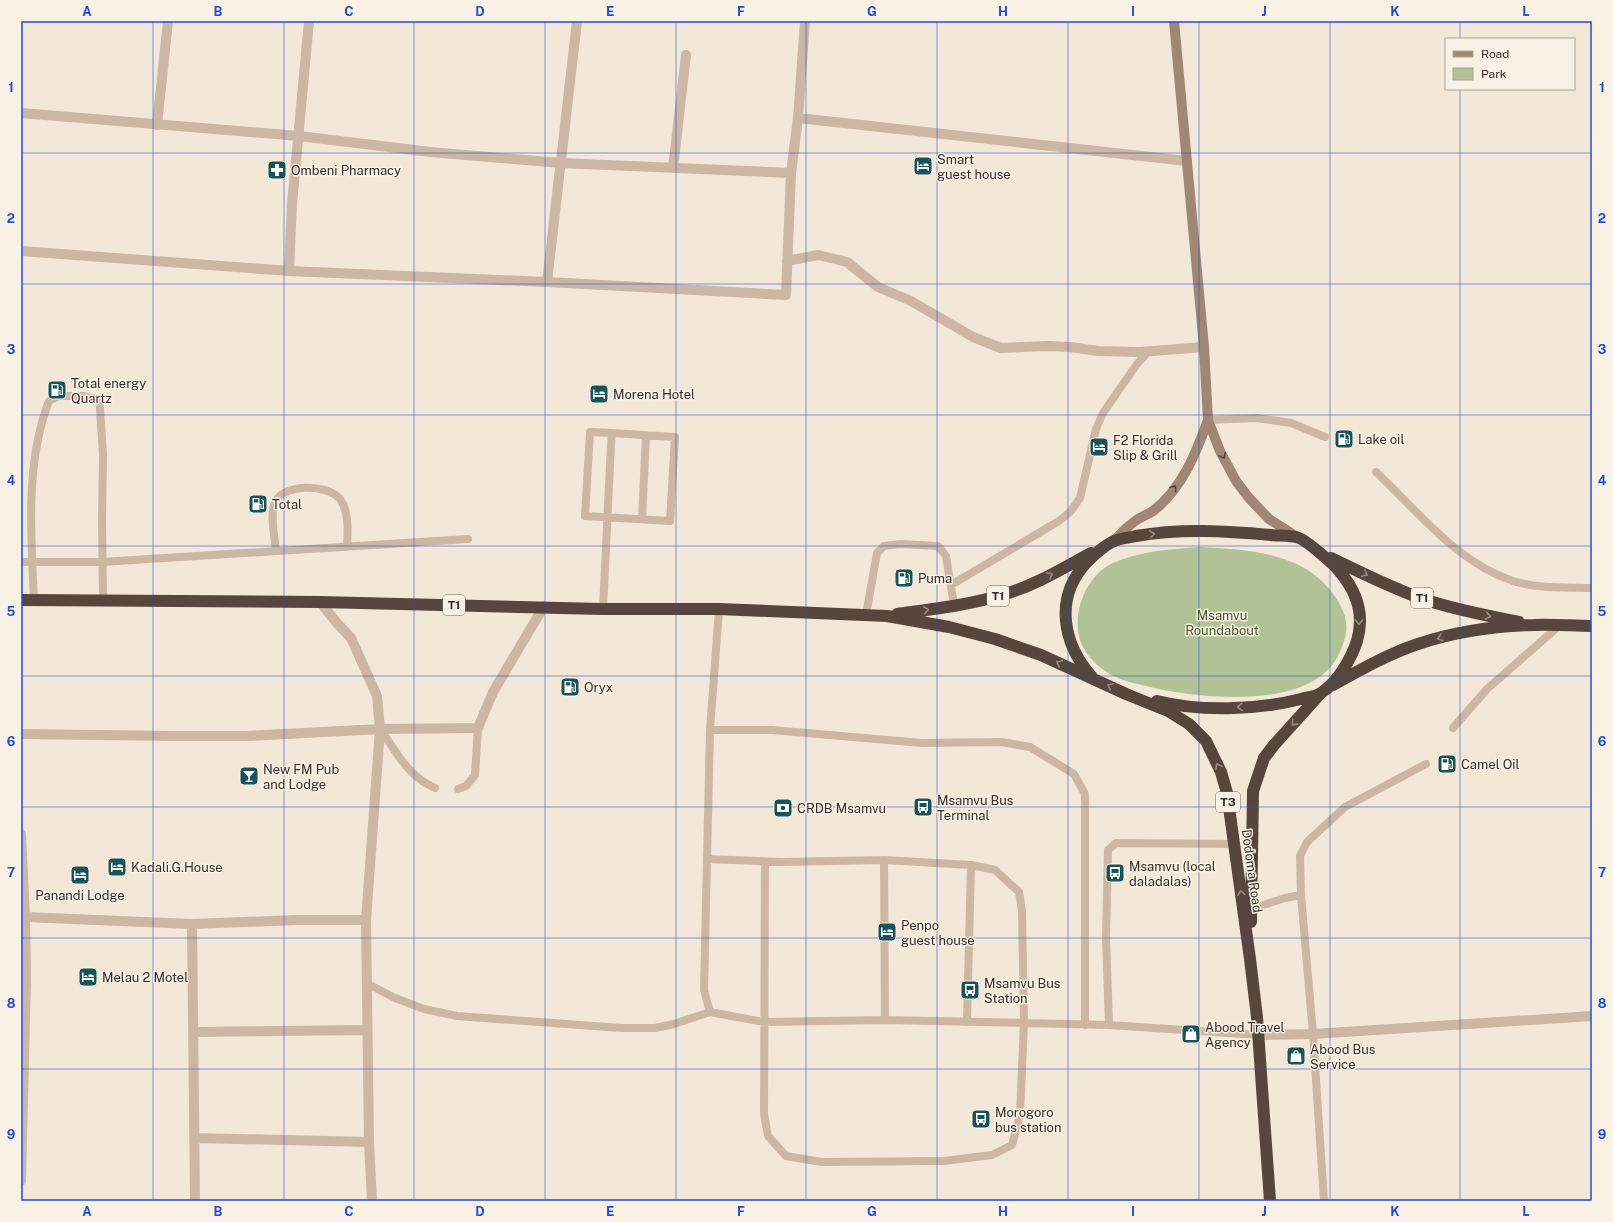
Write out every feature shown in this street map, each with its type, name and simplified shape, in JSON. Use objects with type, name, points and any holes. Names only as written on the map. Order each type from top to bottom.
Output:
[{"type":"highway","name":"T1","points":[[887,616],[972,603],[1006,594],[1034,583],[1114,541],[1143,535],[1189,531],[1219,531],[1299,538],[1336,567],[1349,582],[1357,598],[1360,617],[1359,633],[1348,662],[1323,692]]},
{"type":"highway","name":"T1","points":[[1094,679],[1083,666],[1075,653],[1065,625],[1068,598],[1074,579],[1083,566],[1099,549]]},
{"type":"highway","name":"T1","points":[[1317,551],[1387,584],[1426,600],[1453,608],[1534,625]]},
{"type":"highway","name":"T1","points":[[21,600],[320,602],[544,606],[603,609],[719,609],[887,616],[949,627],[996,639],[1041,654],[1126,694],[1162,702],[1222,709],[1283,703],[1323,692],[1387,657],[1417,645],[1450,635],[1489,629],[1534,625],[1592,626]]},
{"type":"highway","name":"Dodoma Road","points":[[1250,960],[1253,791],[1264,758],[1274,745],[1323,692]]},
{"type":"highway","name":"Dodoma Road","points":[[1126,694],[1168,711],[1189,724],[1206,741],[1221,772],[1227,793],[1259,1035],[1270,1201]]},
{"type":"main road","points":[[1174,21],[1204,348],[1208,420],[1220,451],[1236,481],[1249,498],[1269,518],[1299,538]]},
{"type":"main road","points":[[1114,541],[1134,522],[1152,511],[1168,496],[1194,457],[1208,420]]},
{"type":"street","points":[[157,125],[168,21]]},
{"type":"street","points":[[289,271],[292,204],[309,21]]},
{"type":"street","points":[[547,282],[576,21]]},
{"type":"street","points":[[21,251],[289,271],[547,282],[786,295],[791,173],[798,118],[805,21]]},
{"type":"street","points":[[672,168],[686,55]]},
{"type":"street","points":[[21,113],[299,136],[430,152],[561,163],[791,173]]},
{"type":"street","points":[[798,118],[1187,161]]},
{"type":"street","points":[[787,261],[818,255],[847,262],[878,287],[911,301],[973,337],[1001,348],[1048,346],[1098,351],[1149,352],[1204,348]]},
{"type":"street","points":[[320,602],[337,624],[351,638],[377,696],[380,729],[366,920],[369,1142],[372,1201]]},
{"type":"street","points":[[21,734],[247,736],[380,729],[478,728],[494,692],[544,606]]},
{"type":"street","points":[[21,834],[26,979],[21,1182]]},
{"type":"street","points":[[23,917],[192,924],[298,920],[366,920]]},
{"type":"street","points":[[192,924],[195,1201]]},
{"type":"street","points":[[1259,1035],[1313,1034],[1592,1016]]},
{"type":"street","points":[[193,1032],[367,1030]]},
{"type":"street","points":[[195,1138],[369,1142]]},
{"type":"lane","points":[[952,585],[1059,521],[1071,511],[1080,498],[1096,429],[1103,413],[1137,364],[1149,352]]},
{"type":"lane","points":[[34,601],[32,561],[32,495],[35,461],[42,419],[49,401],[59,396],[73,395],[96,399],[99,402],[100,408],[104,456],[102,562],[103,601]]},
{"type":"lane","points":[[1208,420],[1257,418],[1291,423],[1325,437]]},
{"type":"lane","points":[[590,432],[612,433],[675,436],[670,521],[585,516],[590,432]]},
{"type":"lane","points":[[603,609],[612,433]]},
{"type":"lane","points":[[642,519],[646,435]]},
{"type":"lane","points":[[1376,472],[1462,554],[1481,566],[1514,581],[1536,586],[1592,588]]},
{"type":"lane","points":[[276,551],[273,520],[274,505],[279,497],[286,492],[308,488],[326,489],[334,493],[341,500],[347,521],[347,547]]},
{"type":"lane","points":[[21,562],[102,562],[468,539]]},
{"type":"lane","points":[[866,615],[874,560],[877,552],[884,546],[900,544],[938,546],[946,556],[952,585],[954,606]]},
{"type":"lane","points":[[710,1012],[704,990],[710,730],[719,609]]},
{"type":"lane","points":[[1453,728],[1487,689],[1560,625]]},
{"type":"lane","points":[[458,789],[466,786],[475,775],[478,728]]},
{"type":"lane","points":[[380,729],[409,771],[422,782],[435,788]]},
{"type":"lane","points":[[710,730],[780,731],[922,743],[1001,742],[1030,748],[1074,774],[1086,794],[1085,1025]]},
{"type":"lane","points":[[1324,1201],[1313,1034],[1301,895],[1300,856],[1307,842],[1345,807],[1426,764]]},
{"type":"lane","points":[[1109,1025],[1106,937],[1108,850],[1116,843],[1234,844]]},
{"type":"lane","points":[[707,859],[765,862],[884,860],[971,865],[995,870],[1019,892],[1022,911],[1024,1023],[1020,1115],[1012,1146],[992,1155],[944,1161],[822,1162],[786,1156],[768,1136],[764,1114],[765,862]]},
{"type":"lane","points":[[884,860],[885,1020]]},
{"type":"lane","points":[[967,1022],[971,865]]},
{"type":"lane","points":[[1251,909],[1285,898],[1301,895]]},
{"type":"lane","points":[[366,983],[395,998],[424,1009],[457,1016],[621,1028],[655,1028],[674,1024],[710,1012],[764,1022],[885,1020],[1109,1025],[1259,1035]]},
{"type":"green space","name":"Msamvu Roundabout","points":[[1200,547],[1257,552],[1276,556],[1293,562],[1309,571],[1324,583],[1340,605],[1346,625],[1345,638],[1340,652],[1327,671],[1307,684],[1283,692],[1256,696],[1228,697],[1175,692],[1135,684],[1110,674],[1097,665],[1083,646],[1079,636],[1078,626],[1080,605],[1084,594],[1096,576],[1113,563],[1123,559],[1145,553]]},
{"type":"place","name":"Smart guest house","points":[[923,166]]},
{"type":"place","name":"Ombeni Pharmacy","points":[[277,170]]},
{"type":"place","name":"Total energy Quartz","points":[[57,390]]},
{"type":"place","name":"Morena Hotel","points":[[599,394]]},
{"type":"place","name":"Lake oil","points":[[1344,439]]},
{"type":"place","name":"F2 Florida Slip & Grill","points":[[1099,447]]},
{"type":"place","name":"Total","points":[[258,504]]},
{"type":"place","name":"Puma","points":[[904,578]]},
{"type":"place","name":"Oryx","points":[[570,687]]},
{"type":"place","name":"Camel Oil","points":[[1447,764]]},
{"type":"place","name":"New FM Pub and Lodge","points":[[249,776]]},
{"type":"place","name":"Msamvu Bus Terminal","points":[[923,807]]},
{"type":"place","name":"CRDB Msamvu","points":[[783,808]]},
{"type":"place","name":"Kadali.G.House","points":[[117,867]]},
{"type":"place","name":"Msamvu (local daladalas)","points":[[1115,873]]},
{"type":"place","name":"Panandi Lodge","points":[[80,875]]},
{"type":"place","name":"Penpo guest house","points":[[887,932]]},
{"type":"place","name":"Melau 2 Motel","points":[[88,977]]},
{"type":"place","name":"Msamvu Bus Station","points":[[970,990]]},
{"type":"place","name":"Abood Travel Agency","points":[[1191,1034]]},
{"type":"place","name":"Abood Bus Service","points":[[1296,1056]]},
{"type":"place","name":"Morogoro bus station","points":[[981,1119]]}]
